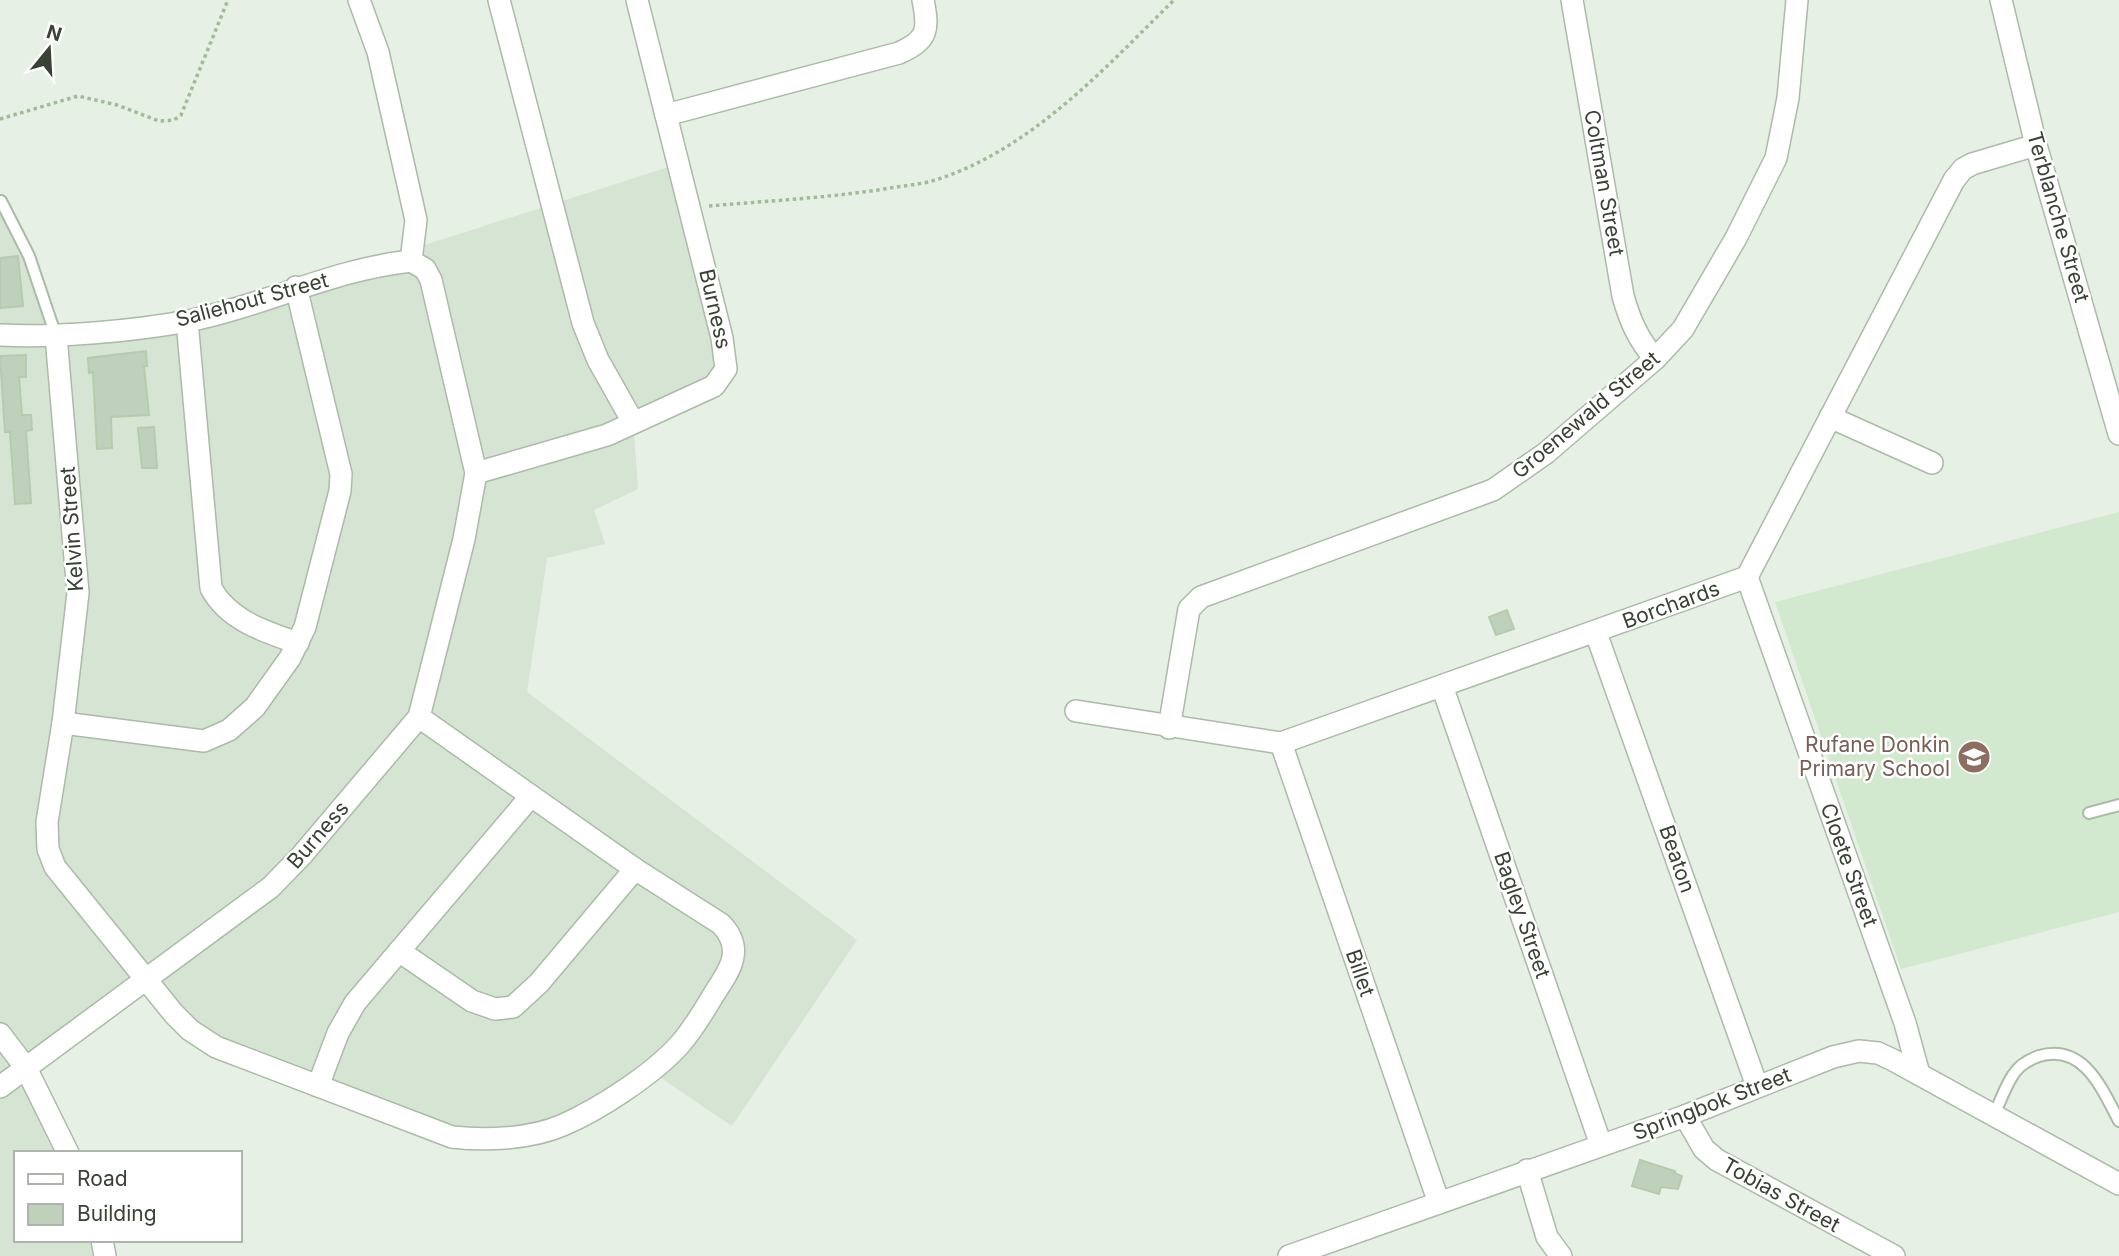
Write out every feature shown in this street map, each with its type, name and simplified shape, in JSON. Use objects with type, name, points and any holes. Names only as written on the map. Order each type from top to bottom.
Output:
[{"type":"street","points":[[359,0],[378,52],[416,220],[415,263]]},
{"type":"street","points":[[499,0],[583,323],[598,360],[633,422]]},
{"type":"street","name":"Burness","points":[[476,473],[576,447],[714,386],[726,369],[722,338],[638,0]]},
{"type":"street","points":[[666,115],[899,53],[919,44],[925,31],[923,0]]},
{"type":"street","name":"Coltman Street","points":[[1572,0],[1623,296],[1635,331],[1655,359]]},
{"type":"street","name":"Groenewald Street","points":[[1170,728],[1189,609],[1201,597],[1493,489],[1546,453],[1655,359],[1683,329],[1736,238],[1776,158],[1788,98],[1797,0]]},
{"type":"street","name":"Terblanche Street","points":[[2001,0],[2036,145],[2112,381],[2119,433]]},
{"type":"street","name":"Borchards","points":[[1076,711],[1170,728],[1281,743],[1747,577],[1954,180],[1963,169],[1972,164],[2036,145]]},
{"type":"street","name":"Saliehout Street","points":[[0,335],[56,336],[187,321],[296,287],[415,263]]},
{"type":"street","name":"Burness","points":[[0,1087],[271,887],[302,855],[419,718],[464,539],[476,473],[431,280],[415,263]]},
{"type":"street","points":[[64,723],[204,741],[218,737],[255,707],[298,643],[312,607],[340,491],[341,474],[296,287]]},
{"type":"street","points":[[187,321],[211,588],[219,603],[234,614],[261,630],[298,643]]},
{"type":"street","name":"Kelvin Street","points":[[56,336],[78,593],[64,723],[47,822],[48,849],[55,867],[174,1014],[204,1040],[452,1136],[472,1139],[506,1137],[561,1126],[627,1087],[680,1044],[724,979],[735,954],[730,933],[721,924],[635,869]]},
{"type":"street","points":[[1830,416],[1932,463]]},
{"type":"street","name":"Cloete Street","points":[[1747,577],[1905,1023],[1919,1074]]},
{"type":"street","name":"Beaton","points":[[1596,632],[1757,1086]]},
{"type":"street","name":"Bagley Street","points":[[1442,686],[1601,1145]]},
{"type":"street","points":[[399,951],[472,1001],[495,1009],[513,1007],[539,983],[635,869],[419,718]]},
{"type":"street","name":"Billet","points":[[1281,743],[1439,1203]]},
{"type":"street","points":[[318,1086],[338,1033],[355,1003],[531,796]]},
{"type":"street","points":[[0,1034],[26,1068],[67,1151]]},
{"type":"street","name":"Springbok Street","points":[[1301,1254],[1685,1115],[1833,1057],[1859,1051],[1878,1053],[2119,1184]]},
{"type":"street","name":"Tobias Street","points":[[1685,1115],[1704,1149],[1717,1160],[1894,1256]]},
{"type":"street","points":[[1527,1170],[1547,1237],[1561,1256]]},
{"type":"lane","points":[[1,201],[29,256],[56,336]]},
{"type":"lane","points":[[2089,813],[2119,804]]},
{"type":"lane","points":[[1994,1115],[2013,1074],[2028,1060],[2045,1054],[2077,1059],[2088,1068],[2119,1121]]},
{"type":"path","points":[[0,119],[78,96],[117,105],[159,121],[174,120],[181,115],[228,0]]},
{"type":"path","points":[[690,208],[848,195],[931,181],[972,165],[1013,144],[1102,70],[1174,0]]},
{"type":"shaded area","points":[[675,165],[726,369],[633,422],[638,489],[594,510],[605,544],[547,558],[527,692],[857,940],[732,1126],[649,1070],[570,1121],[473,1139],[216,1047],[148,980],[27,1068],[67,1151],[14,1151],[14,1242],[102,1242],[105,1256],[0,1256],[0,201],[55,335],[187,321]]},
{"type":"shaded area","name":"Rufane Donkin Primary School","points":[[2119,512],[2119,912],[1901,969],[1775,602]]},
{"type":"building","points":[[18,256],[23,306],[0,308],[0,258]]},
{"type":"building","points":[[146,351],[147,366],[144,366],[149,415],[111,417],[112,448],[97,449],[93,372],[89,373],[88,358]]},
{"type":"building","points":[[26,355],[26,377],[19,377],[22,415],[31,415],[32,430],[26,431],[31,503],[15,504],[10,432],[5,432],[0,356]]},
{"type":"building","points":[[154,427],[157,468],[142,468],[138,428]]},
{"type":"building","points":[[1507,610],[1514,629],[1496,635],[1489,617]]},
{"type":"building","points":[[1640,1160],[1675,1171],[1674,1173],[1682,1176],[1678,1189],[1661,1187],[1659,1194],[1632,1186]]},
{"type":"place","name":"Rufane Donkin Primary School","points":[[1974,757]]}]
